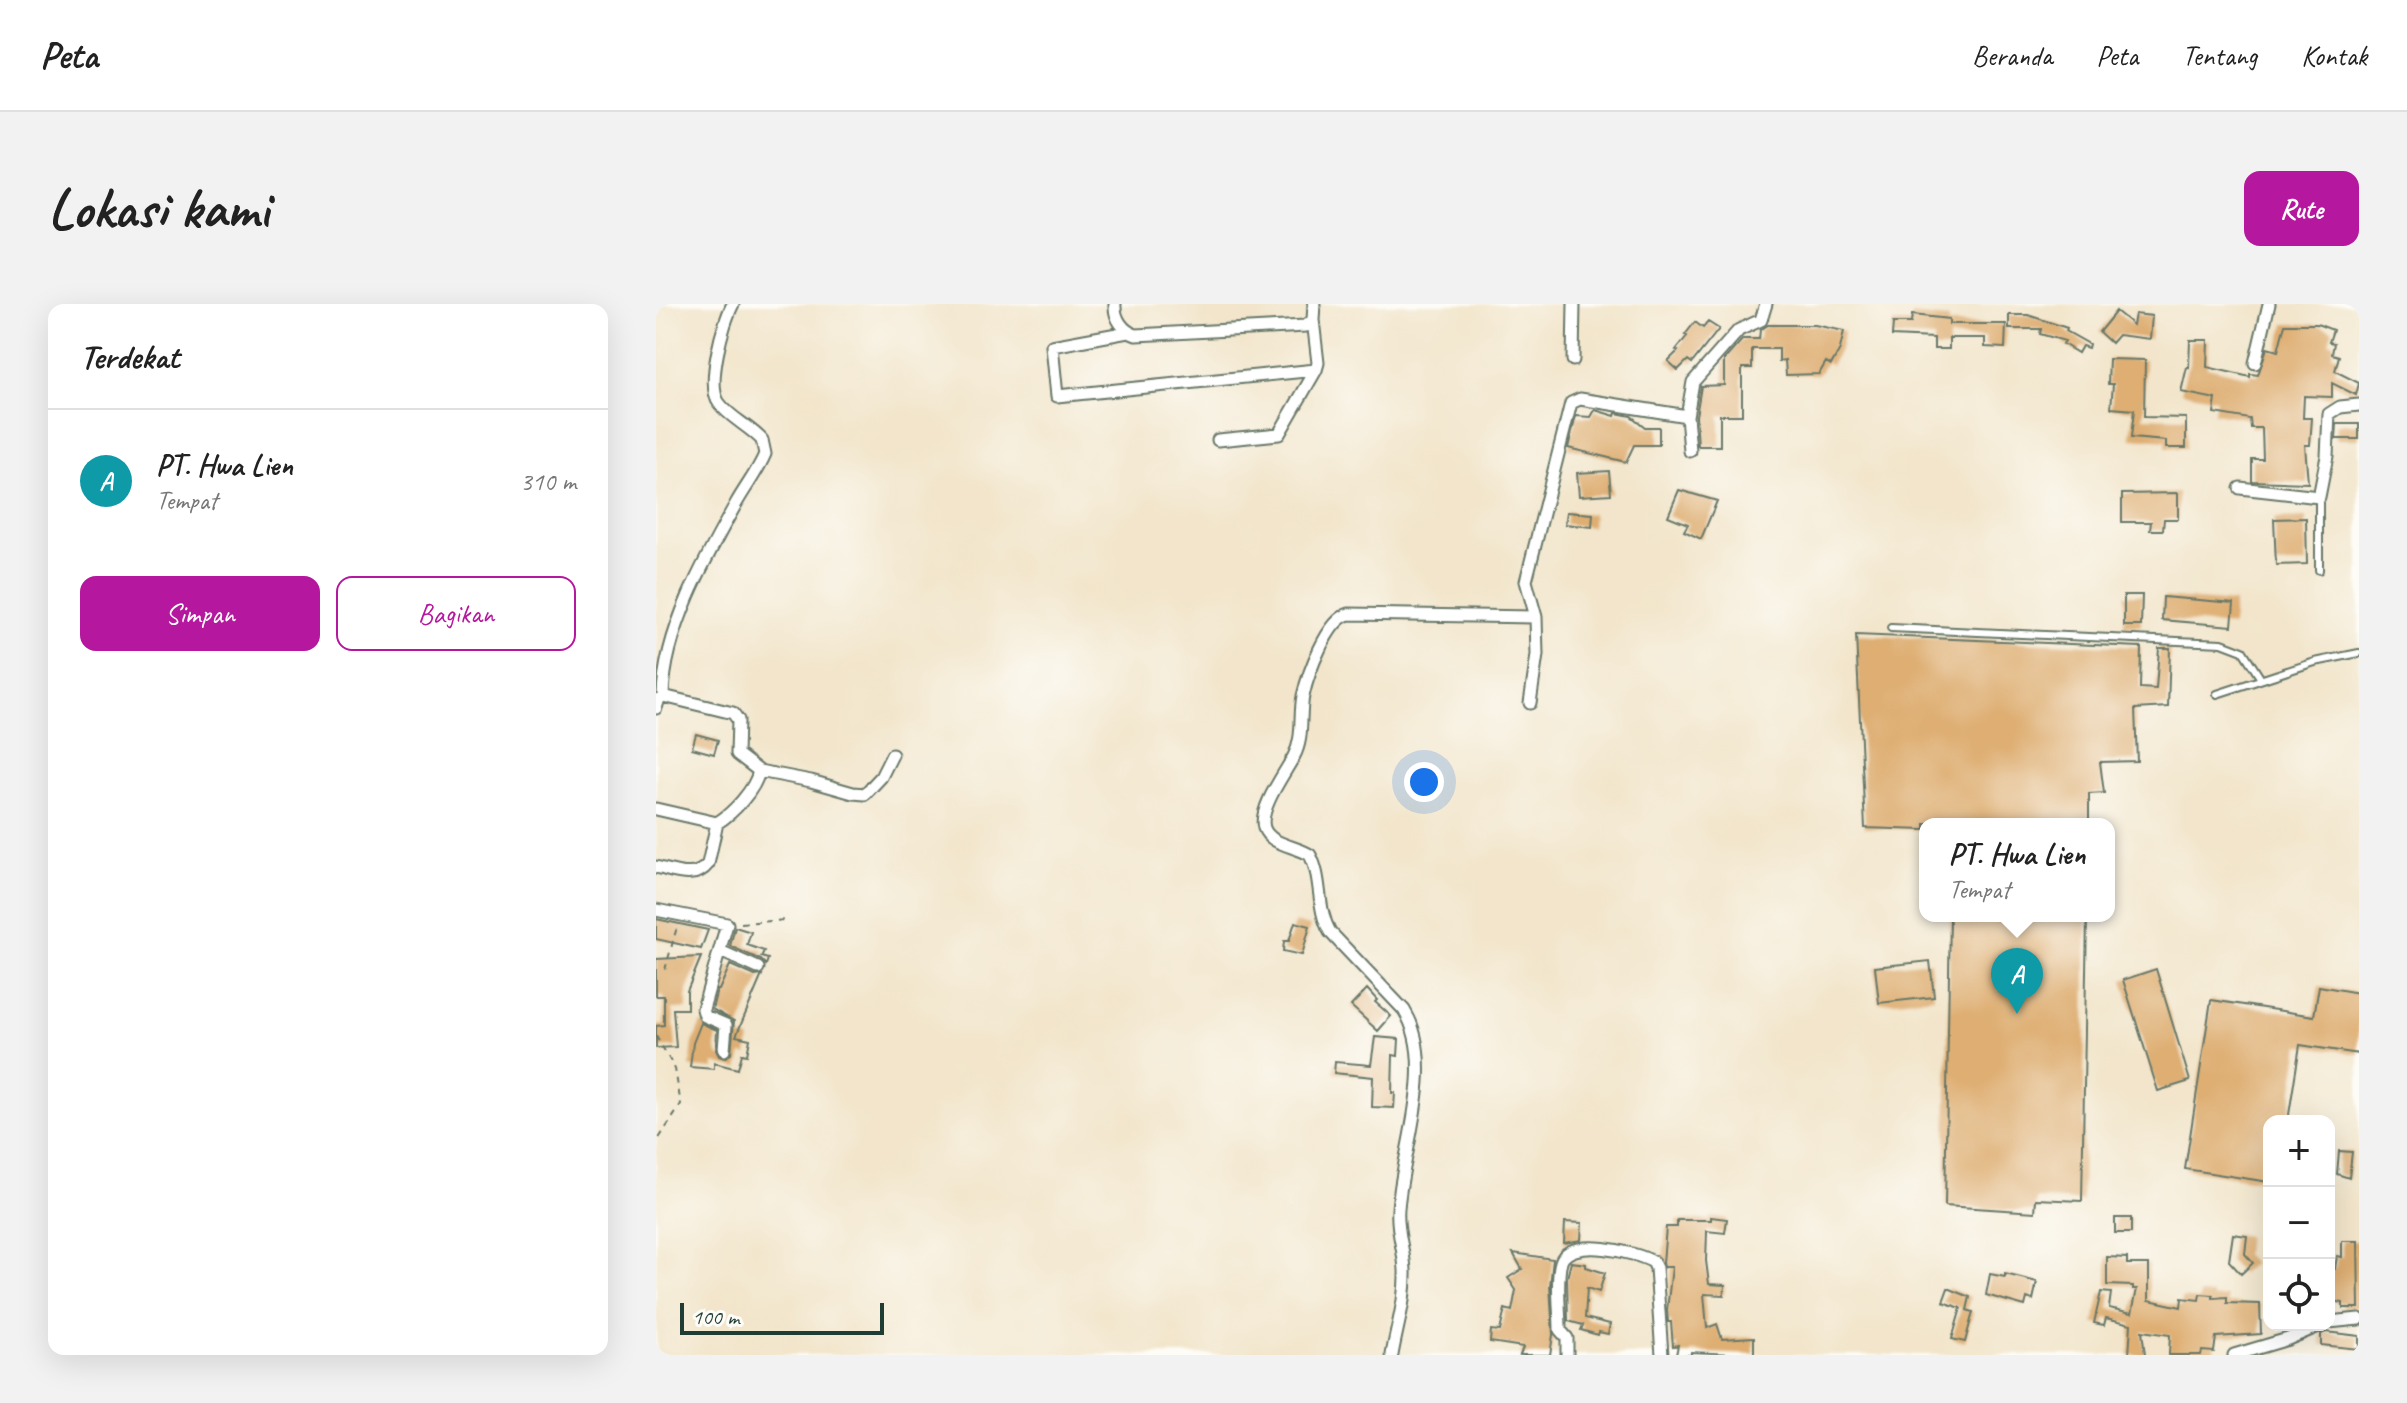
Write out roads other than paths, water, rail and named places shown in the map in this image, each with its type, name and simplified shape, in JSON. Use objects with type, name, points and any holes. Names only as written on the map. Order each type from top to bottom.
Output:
[{"type":"street","points":[[656,708],[663,696],[663,677],[682,611],[719,535],[765,454],[762,440],[721,406],[715,396],[721,336],[733,304]]},
{"type":"street","points":[[1115,304],[1118,319],[1128,332]]},
{"type":"street","points":[[1218,440],[1279,434],[1318,363],[1314,304]]},
{"type":"street","points":[[1573,360],[1574,304]]},
{"type":"street","points":[[1690,451],[1687,416],[1693,382],[1739,330],[1761,320],[1766,304]]},
{"type":"street","points":[[2255,363],[2269,304]]},
{"type":"street","points":[[1313,320],[1306,326],[1256,330],[1136,335],[1128,332],[1052,346],[1057,396],[1316,370]]},
{"type":"street","points":[[1530,703],[1537,655],[1536,617],[1526,581],[1569,408],[1574,400],[1687,416]]},
{"type":"street","points":[[2240,488],[2319,497],[2327,456],[2329,414],[2340,407],[2359,405]]},
{"type":"street","points":[[1392,1355],[1405,1293],[1398,1211],[1418,1074],[1413,1024],[1385,988],[1330,932],[1323,920],[1317,873],[1310,855],[1272,838],[1266,833],[1263,817],[1302,736],[1303,697],[1312,667],[1331,628],[1341,616],[1536,617]]},
{"type":"street","points":[[663,696],[733,713],[738,720],[737,754],[759,771],[865,794],[881,777],[892,755]]},
{"type":"street","points":[[656,867],[693,875],[704,870],[717,823],[735,808],[757,780],[759,771]]},
{"type":"street","points":[[656,809],[717,823]]},
{"type":"street","points":[[656,910],[727,924],[703,1014],[726,1025],[724,1050]]},
{"type":"street","points":[[720,951],[758,968]]},
{"type":"street","points":[[1567,1355],[1567,1338],[1560,1330],[1560,1264],[1568,1253],[1586,1247],[1624,1252],[1653,1262],[1656,1268],[1662,1355]]},
{"type":"street","points":[[2335,1321],[2359,1319]]},
{"type":"street","points":[[2234,1355],[2307,1331]]},
{"type":"lane","points":[[2319,497],[2319,570]]},
{"type":"lane","points":[[1891,628],[2222,643],[2243,651],[2261,679]]},
{"type":"lane","points":[[2217,694],[2315,662],[2359,653]]},
{"type":"place","name":"PT. Hwa Lien","points":[[2017,1014]]}]
